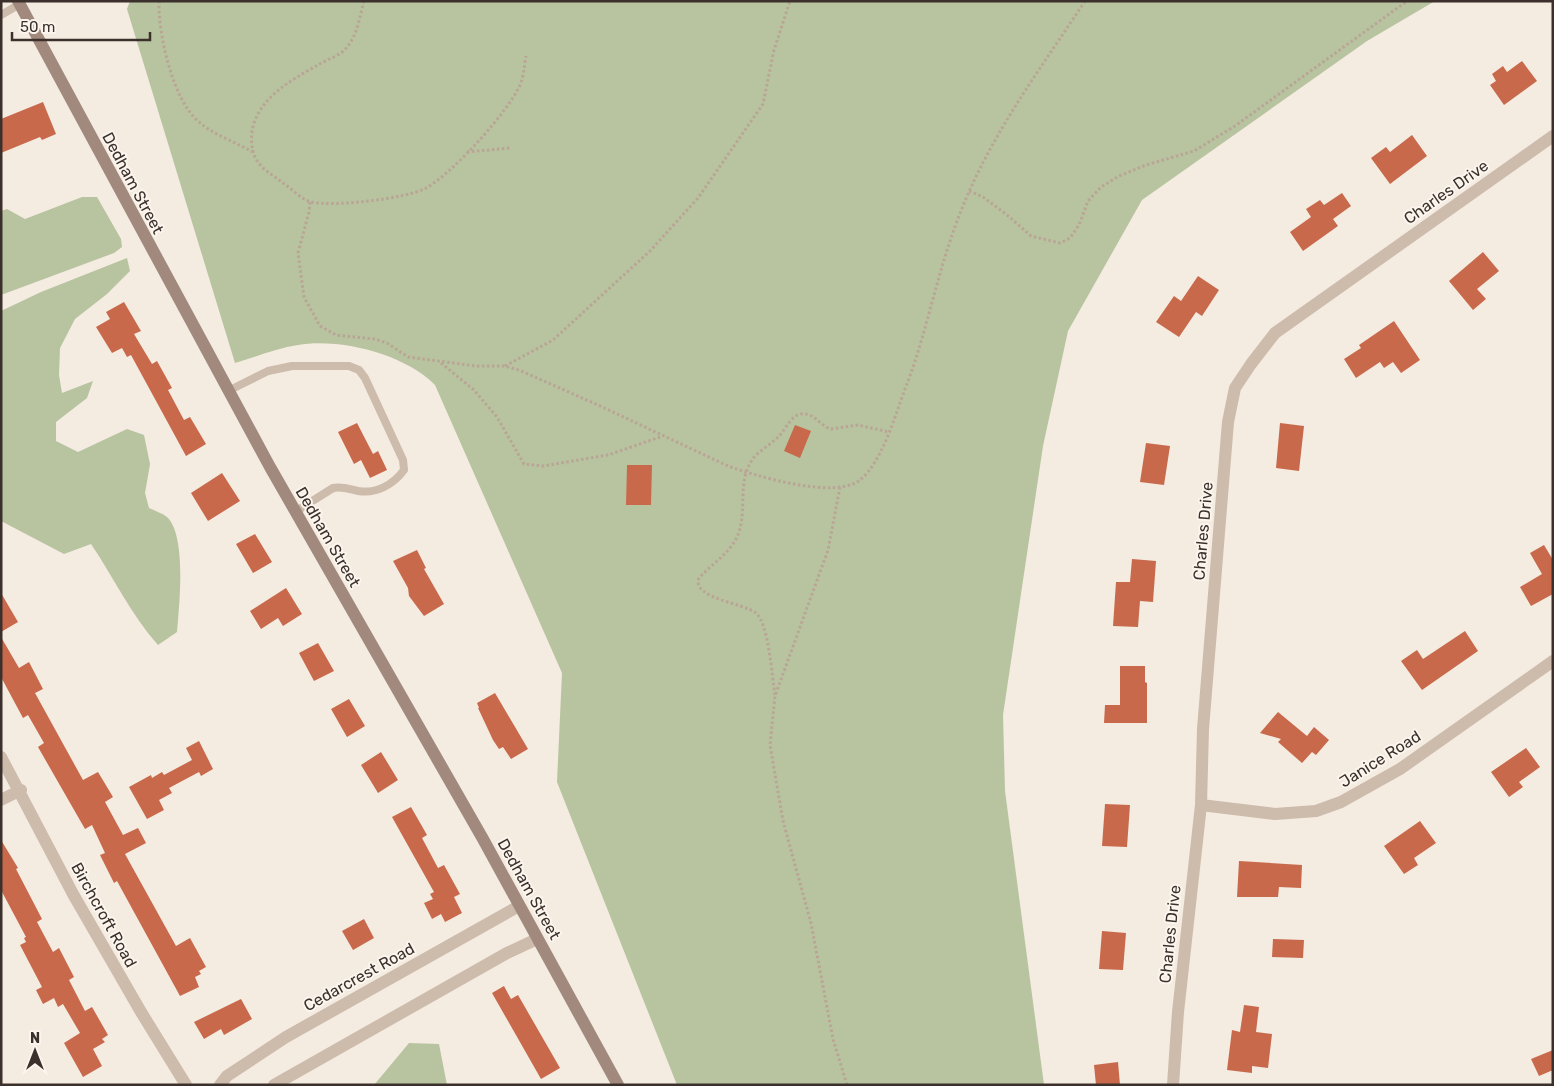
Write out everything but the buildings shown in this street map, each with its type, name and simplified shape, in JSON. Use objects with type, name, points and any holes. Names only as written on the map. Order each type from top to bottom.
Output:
[{"type":"main road","name":"Dedham Street","points":[[19,3],[295,512],[519,906],[618,1085]]},
{"type":"street","name":"Charles Drive","points":[[1173,1085],[1178,1012],[1201,805],[1203,729],[1228,422],[1235,388],[1250,364],[1276,333],[1553,136]]},
{"type":"street","name":"Janice Road","points":[[1201,805],[1276,814],[1316,811],[1341,802],[1400,769],[1553,661]]},
{"type":"street","name":"Birchcroft Road","points":[[1,757],[73,894],[141,1012],[186,1085]]},
{"type":"street","points":[[1,800],[20,790]]},
{"type":"street","name":"Cedarcrest Road","points":[[220,1085],[227,1076],[286,1037],[519,906]]},
{"type":"street","points":[[274,1085],[507,953],[537,939]]},
{"type":"lane","points":[[1,15],[19,3]]},
{"type":"lane","points":[[228,390],[268,371],[292,366],[348,366],[359,370],[365,378],[403,460],[404,470],[400,476],[380,489],[369,492],[339,487],[333,488],[295,512]]},
{"type":"path","points":[[159,1],[167,58],[174,84],[192,115],[209,129],[253,152]]},
{"type":"path","points":[[364,1],[357,27],[348,47],[279,89],[260,108],[254,121],[251,138],[253,152],[263,168],[310,202],[369,200],[406,196],[428,187],[466,152],[514,97],[524,73],[526,56]]},
{"type":"path","points":[[504,366],[553,340],[650,251],[698,198],[763,104],[774,50],[790,1]]},
{"type":"path","points":[[310,202],[298,253],[304,297],[320,326],[336,335],[375,339],[387,343],[408,357],[440,362],[504,366],[539,379],[728,466],[787,482],[840,487],[851,485],[866,474],[889,432],[916,362],[958,217],[998,131],[1085,1]]},
{"type":"path","points":[[969,191],[1006,214],[1031,236],[1060,243],[1070,238],[1079,226],[1088,201],[1101,186],[1146,165],[1194,151],[1235,126],[1407,1]]},
{"type":"path","points":[[466,152],[510,148]]},
{"type":"path","points":[[440,362],[474,390],[497,417],[524,464],[543,466],[608,455],[664,436]]},
{"type":"path","points":[[775,696],[765,635],[760,619],[742,606],[705,593],[698,582],[699,578],[731,548],[737,537],[746,472],[752,459],[769,446],[793,418],[800,414],[809,415],[831,429],[858,425],[889,432]]},
{"type":"path","points":[[840,487],[828,550],[775,696],[770,745],[784,822],[811,923],[833,1039],[847,1085]]},
{"type":"green space","points":[[130,1],[1435,1],[1367,41],[1142,200],[1068,331],[1043,446],[1003,715],[1005,791],[1044,1085],[677,1085],[557,782],[562,673],[435,385],[407,365],[389,357],[352,346],[315,343],[290,346],[235,363],[127,9]]},
{"type":"green space","points":[[82,197],[97,197],[121,239],[122,247],[114,253],[1,295],[1,211],[7,209],[25,219]]},
{"type":"green space","points":[[127,258],[130,271],[107,294],[75,319],[60,348],[59,375],[62,393],[93,381],[87,398],[56,422],[56,441],[78,452],[127,429],[144,435],[150,464],[145,493],[149,508],[167,517],[173,526],[179,555],[180,589],[177,632],[158,645],[131,609],[91,544],[64,554],[1,521],[1,311],[41,292]]},
{"type":"green space","points":[[409,1043],[439,1044],[447,1085],[374,1085]]}]
